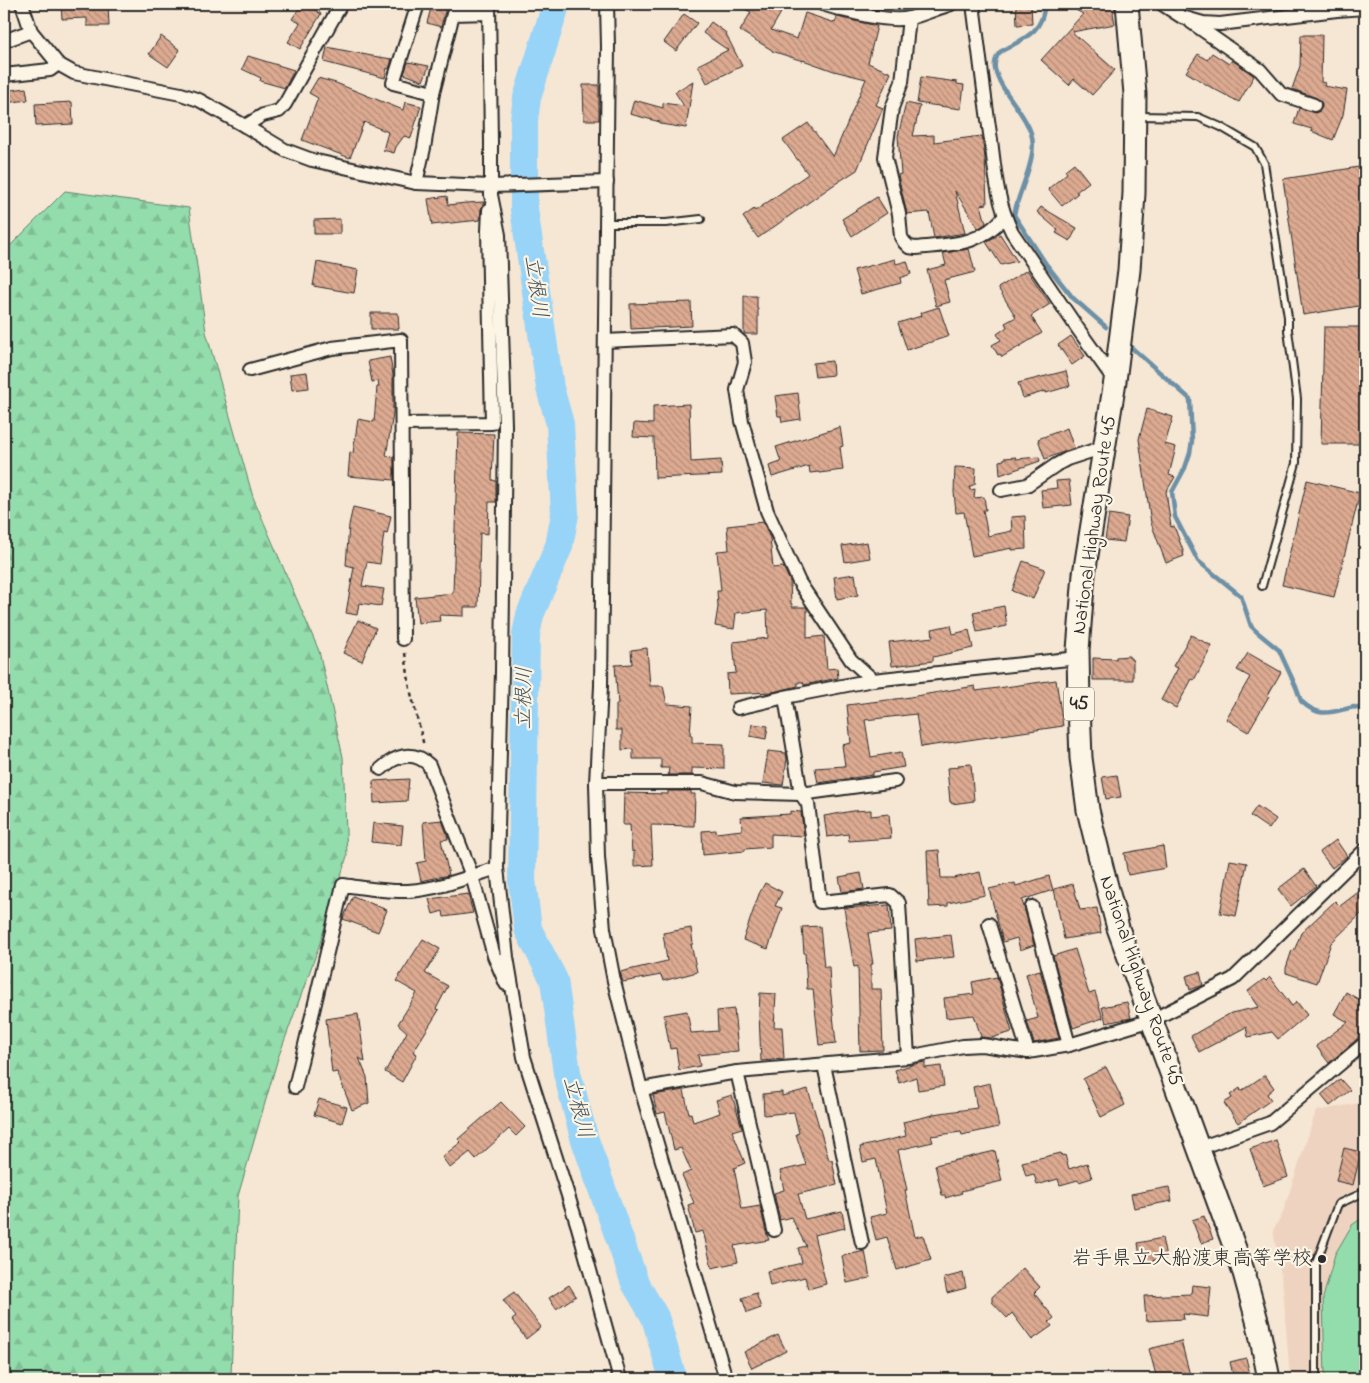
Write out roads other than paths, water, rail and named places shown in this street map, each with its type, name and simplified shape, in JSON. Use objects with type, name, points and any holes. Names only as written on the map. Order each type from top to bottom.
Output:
[{"type":"highway","name":"National Highway Route 45","points":[[1127,4],[1135,94],[1134,193],[1130,260],[1115,381],[1084,574],[1078,658],[1081,758],[1088,810],[1118,928],[1244,1273],[1258,1324],[1269,1379]]},
{"type":"street","points":[[22,4],[31,31],[58,64],[74,73],[181,94],[198,100],[284,150],[312,160],[416,183],[492,189],[607,182]]},
{"type":"street","points":[[245,126],[263,115],[279,111],[285,104],[341,4]]},
{"type":"street","points":[[418,4],[393,82],[433,93]]},
{"type":"street","points":[[607,4],[602,686],[596,783],[598,857],[604,929],[614,981],[641,1088],[726,1379]]},
{"type":"street","points":[[822,4],[839,10],[882,18],[908,18],[951,4]]},
{"type":"street","points":[[974,4],[987,114],[999,199],[1004,217],[1028,256],[1115,381]]},
{"type":"street","points":[[1162,4],[1260,70],[1281,94],[1314,104]]},
{"type":"street","points":[[402,424],[492,423],[488,230],[492,189],[489,8],[453,14],[433,93],[416,183]]},
{"type":"street","points":[[1182,17],[1220,24],[1365,8]]},
{"type":"street","points":[[908,18],[902,82],[892,108],[885,157],[899,214],[901,237],[909,247],[916,248],[969,242],[996,227],[1004,217]]},
{"type":"street","points":[[4,41],[31,31]]},
{"type":"street","points":[[4,76],[50,70],[58,64]]},
{"type":"street","points":[[492,189],[499,235],[505,425],[498,868],[506,957],[524,1057],[578,1227],[620,1379]]},
{"type":"street","points":[[605,342],[733,335],[742,343],[745,362],[737,390],[742,421],[766,511],[799,582],[851,660],[873,680]]},
{"type":"street","points":[[250,370],[332,348],[401,340],[403,639]]},
{"type":"street","points":[[1001,490],[1027,486],[1056,464],[1104,448]]},
{"type":"street","points":[[738,708],[873,680],[1078,658]]},
{"type":"street","points":[[785,697],[801,794],[808,804],[820,902],[890,895],[899,903],[908,1057]]},
{"type":"street","points":[[381,769],[390,761],[410,756],[417,756],[423,759],[428,765],[472,876],[494,956],[514,1002]]},
{"type":"street","points":[[596,783],[702,784],[735,792],[801,794],[895,781]]},
{"type":"street","points":[[641,1088],[737,1072],[908,1057],[963,1046],[982,1045],[1028,1052],[1069,1045],[1152,1020],[1233,979],[1365,850]]},
{"type":"street","points":[[295,1087],[343,885],[409,891],[442,885],[498,868]]},
{"type":"street","points":[[1032,907],[1069,1045]]},
{"type":"street","points":[[989,924],[1028,1052]]},
{"type":"street","points":[[1199,1148],[1270,1123],[1365,1043]]},
{"type":"street","points":[[824,1065],[862,1242]]},
{"type":"street","points":[[737,1072],[774,1230]]},
{"type":"lane","points":[[1135,116],[1198,118],[1221,126],[1254,147],[1264,162],[1288,317],[1297,399],[1296,463],[1262,586]]},
{"type":"lane","points":[[606,223],[666,222],[701,219]]},
{"type":"lane","points":[[1316,1379],[1316,1263],[1338,1204],[1365,1192]]},
{"type":"waterway","name":"立根川","points":[[555,4],[527,98],[524,120],[524,209],[550,388],[560,424],[565,514],[559,546],[530,615],[526,635],[522,880],[528,929],[554,980],[567,1073],[584,1137],[635,1283],[655,1317],[673,1379]]},
{"type":"waterway","points":[[1044,4],[1043,14],[1036,28],[1023,39],[1000,52],[995,62],[998,77],[1028,125],[1033,142],[1030,163],[1014,215],[1046,264],[1073,298],[1106,327]]},
{"type":"waterway","points":[[1132,348],[1190,399],[1192,441],[1190,453],[1185,468],[1172,492],[1175,517],[1198,561],[1241,596],[1251,626],[1279,650],[1301,701],[1314,710],[1326,713],[1354,707],[1358,708],[1365,719]]},
{"type":"place","name":"岩手県立大船渡東高等学校","points":[[1322,1259]]}]
